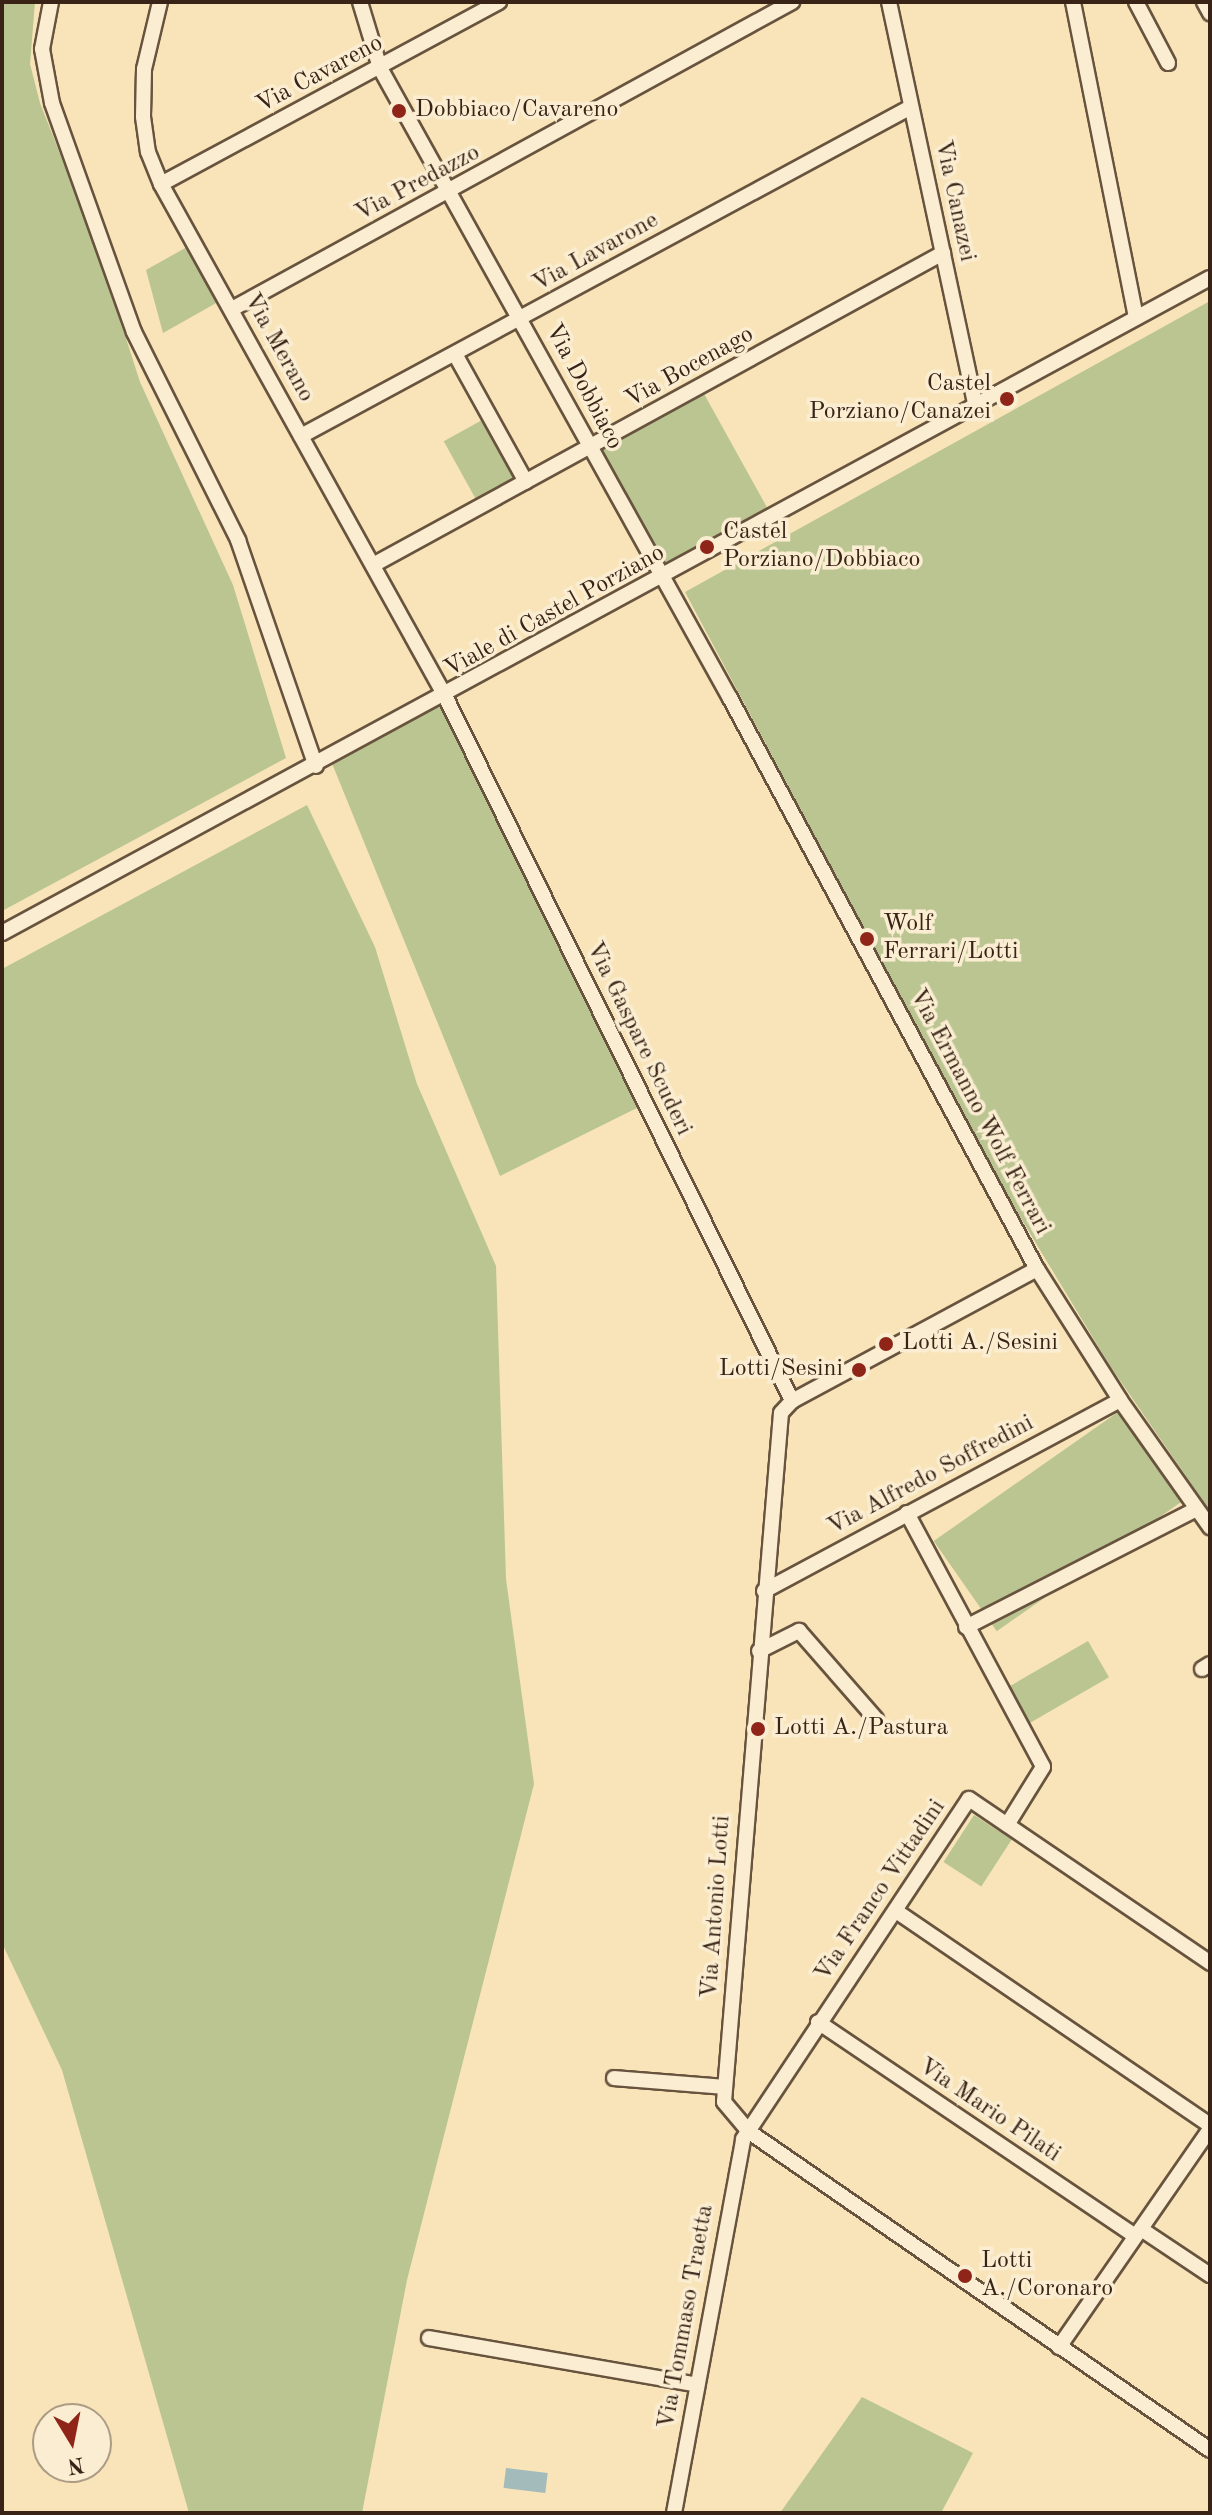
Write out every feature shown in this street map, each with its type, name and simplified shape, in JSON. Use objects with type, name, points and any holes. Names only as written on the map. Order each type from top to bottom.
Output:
[{"type":"street","points":[[51,2],[42,49],[52,103],[134,332],[238,540],[316,766]]},
{"type":"street","name":"Via Merano","points":[[160,2],[144,69],[143,117],[148,152],[161,184],[445,696]]},
{"type":"street","name":"Via Dobbiaco","points":[[360,2],[380,68],[663,578]]},
{"type":"street","name":"Via Cavareno","points":[[161,184],[499,2]]},
{"type":"street","name":"Via Predazzo","points":[[232,309],[449,193],[792,2]]},
{"type":"street","name":"Via Canazei","points":[[889,2],[976,408]]},
{"type":"street","points":[[1073,2],[1136,318]]},
{"type":"street","points":[[1136,2],[1168,63]]},
{"type":"street","points":[[1204,2],[1210,13]]},
{"type":"street","name":"Via Lavarone","points":[[301,436],[911,107]]},
{"type":"street","name":"Via Bocenago","points":[[373,565],[943,253]]},
{"type":"street","name":"Viale di Castel Porziano","points":[[2,933],[663,578],[1210,278]]},
{"type":"street","points":[[455,354],[526,482]]},
{"type":"street","name":"Via Ermanno Wolf Ferrari","points":[[663,578],[1037,1269],[1120,1400],[1210,1527]]},
{"type":"street","name":"Via Gaspare Scuderi","points":[[445,696],[792,1401]]},
{"type":"street","points":[[792,1401],[1037,1269]]},
{"type":"street","name":"Via Alfredo Soffredini","points":[[764,1591],[1120,1400]]},
{"type":"street","name":"Via Antonio Lotti","points":[[792,1401],[781,1413],[775,1448],[725,2087],[727,2112],[748,2131],[1210,2450]]},
{"type":"street","points":[[966,1627],[1197,1509]]},
{"type":"street","points":[[907,1513],[1043,1767],[1007,1825]]},
{"type":"street","points":[[759,1651],[799,1631],[876,1719]]},
{"type":"street","name":"Via Franco Vittadini","points":[[748,2131],[969,1799],[1210,1963]]},
{"type":"street","points":[[896,1911],[1210,2129],[1059,2347]]},
{"type":"street","name":"Via Mario Pilati","points":[[818,2022],[1138,2232],[1210,2275]]},
{"type":"street","points":[[614,2078],[725,2087]]},
{"type":"street","name":"Via Tommaso Traetta","points":[[674,2513],[748,2131]]},
{"type":"street","points":[[429,2338],[697,2385]]},
{"type":"green space","points":[[2,2],[35,2],[30,64],[40,103],[96,245],[140,382],[233,585],[286,758],[2,911]]},
{"type":"green space","points":[[187,247],[218,302],[163,333],[146,270]]},
{"type":"green space","points":[[1210,301],[1210,1511],[1110,1366],[996,1177],[685,592]]},
{"type":"green space","points":[[703,392],[767,507],[664,565],[600,449]]},
{"type":"green space","points":[[484,419],[517,478],[477,501],[444,441]]},
{"type":"green space","points":[[445,696],[645,1104],[500,1176],[331,761]]},
{"type":"green space","points":[[307,805],[375,947],[417,1084],[496,1266],[506,1579],[534,1784],[407,2280],[362,2513],[189,2513],[62,2070],[2,1943],[2,969]]},
{"type":"green space","points":[[1118,1412],[1181,1502],[997,1631],[934,1541]]},
{"type":"green space","points":[[1088,1641],[1109,1677],[1028,1724],[1007,1688]]},
{"type":"green space","points":[[974,1815],[1012,1840],[981,1886],[944,1862]]},
{"type":"green space","points":[[862,2397],[973,2453],[941,2513],[780,2513]]},
{"type":"water","points":[[506,2468],[548,2473],[545,2493],[504,2488]]},
{"type":"place","name":"Dobbiaco/Cavareno","points":[[399,111]]},
{"type":"place","name":"Castel Porziano/Canazei","points":[[1007,399]]},
{"type":"place","name":"Castel Porziano/Dobbiaco","points":[[707,547]]},
{"type":"place","name":"Wolf Ferrari/Lotti","points":[[867,939]]},
{"type":"place","name":"Lotti A./Sesini","points":[[886,1344]]},
{"type":"place","name":"Lotti/Sesini","points":[[859,1370]]},
{"type":"place","name":"Lotti A./Pastura","points":[[758,1729]]},
{"type":"place","name":"Lotti A./Coronaro","points":[[965,2276]]}]
